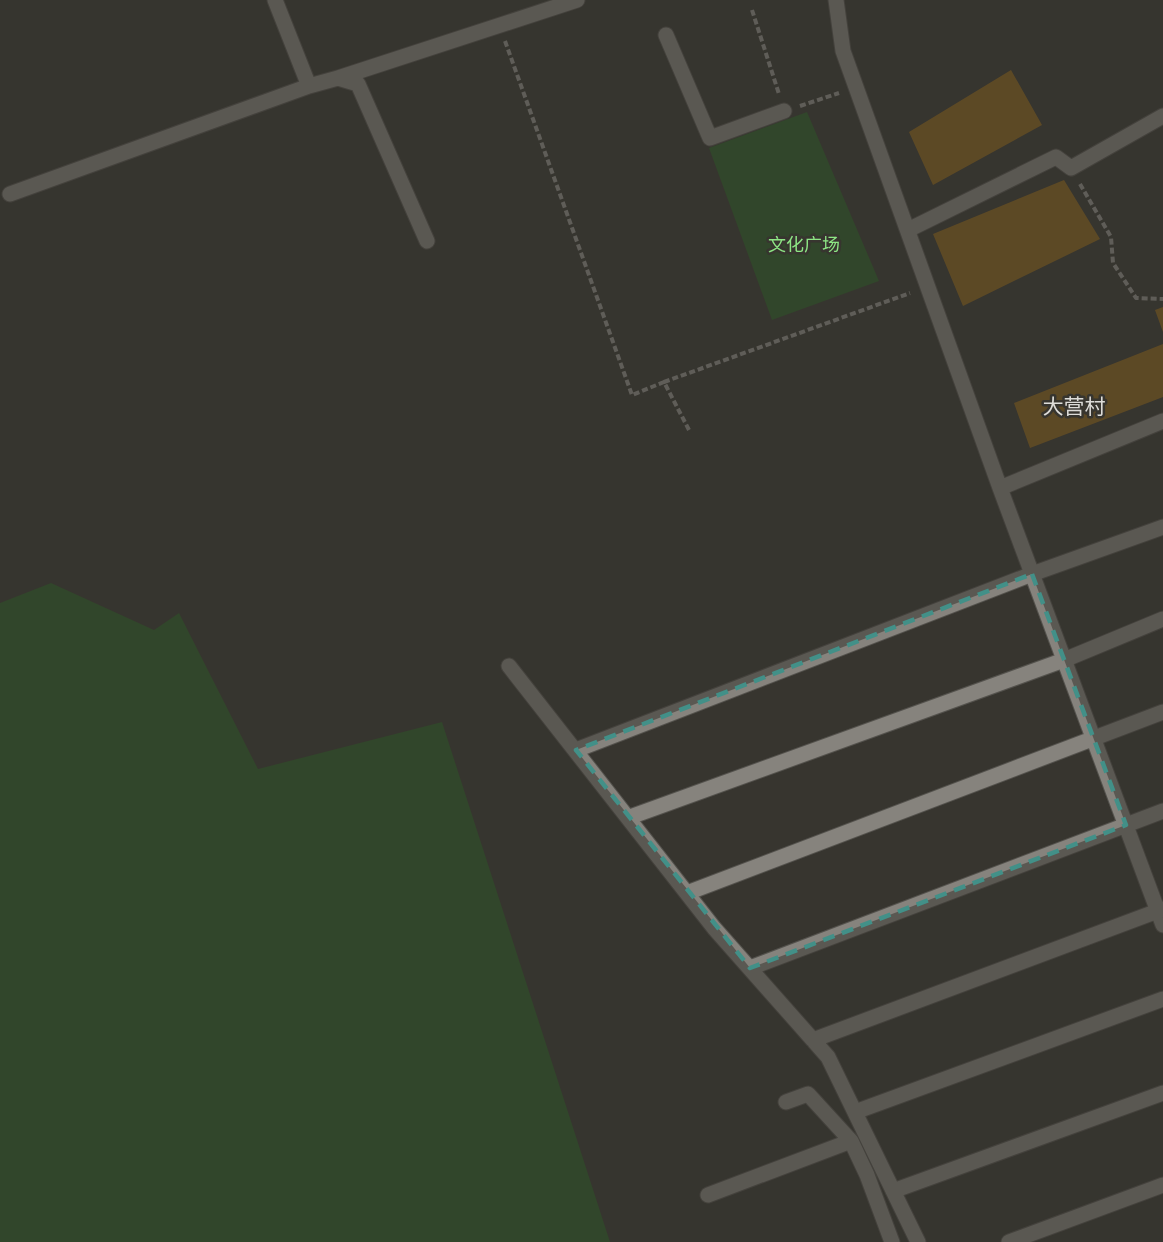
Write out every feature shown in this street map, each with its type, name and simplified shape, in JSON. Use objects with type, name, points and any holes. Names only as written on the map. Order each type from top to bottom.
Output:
[{"type":"street","points":[[274,0],[309,86]]},
{"type":"street","points":[[10,194],[309,86],[577,0]]},
{"type":"street","points":[[813,1040],[1161,915],[1000,488],[843,51],[836,0]]},
{"type":"street","points":[[666,36],[710,138],[784,111]]},
{"type":"street","points":[[338,78],[358,84],[427,241]]},
{"type":"street","points":[[908,230],[1056,157],[1071,168],[1163,116]]},
{"type":"street","points":[[1000,488],[1163,421]]},
{"type":"street","points":[[576,750],[1032,574],[1163,527]]},
{"type":"street","points":[[630,817],[1064,660],[1163,619]]},
{"type":"street","points":[[509,666],[630,817],[687,893],[828,1057],[918,1242]]},
{"type":"street","points":[[687,893],[1163,712]]},
{"type":"street","points":[[750,968],[1163,811]]},
{"type":"street","points":[[855,1112],[1163,999]]},
{"type":"street","points":[[893,1191],[1163,1093]]},
{"type":"street","points":[[786,1102],[808,1094],[851,1141],[867,1175],[892,1242]]},
{"type":"street","points":[[708,1195],[851,1141]]},
{"type":"street","points":[[1009,1242],[1163,1185]]},
{"type":"path","points":[[752,10],[784,111],[856,87]]},
{"type":"path","points":[[500,25],[632,395],[928,286]]},
{"type":"path","points":[[1071,168],[1111,237],[1113,263],[1136,298],[1163,299]]},
{"type":"path","points":[[664,382],[689,430]]},
{"type":"highlighted area","points":[[1032,574],[1126,825],[750,968],[576,750]]},
{"type":"green space","name":"文化广场","points":[[807,112],[879,281],[772,320],[709,148]]},
{"type":"green space","points":[[51,583],[154,630],[179,613],[258,769],[442,722],[610,1242],[0,1242],[0,603]]},
{"type":"building","points":[[1011,70],[1042,125],[933,185],[909,132]]},
{"type":"building","points":[[1064,180],[1100,239],[963,306],[933,234]]},
{"type":"building","points":[[1163,307],[1163,332],[1155,310]]},
{"type":"building","points":[[1163,344],[1163,397],[1030,448],[1014,403]]},
{"type":"district","name":"大营村","points":[[1074,407]]}]
